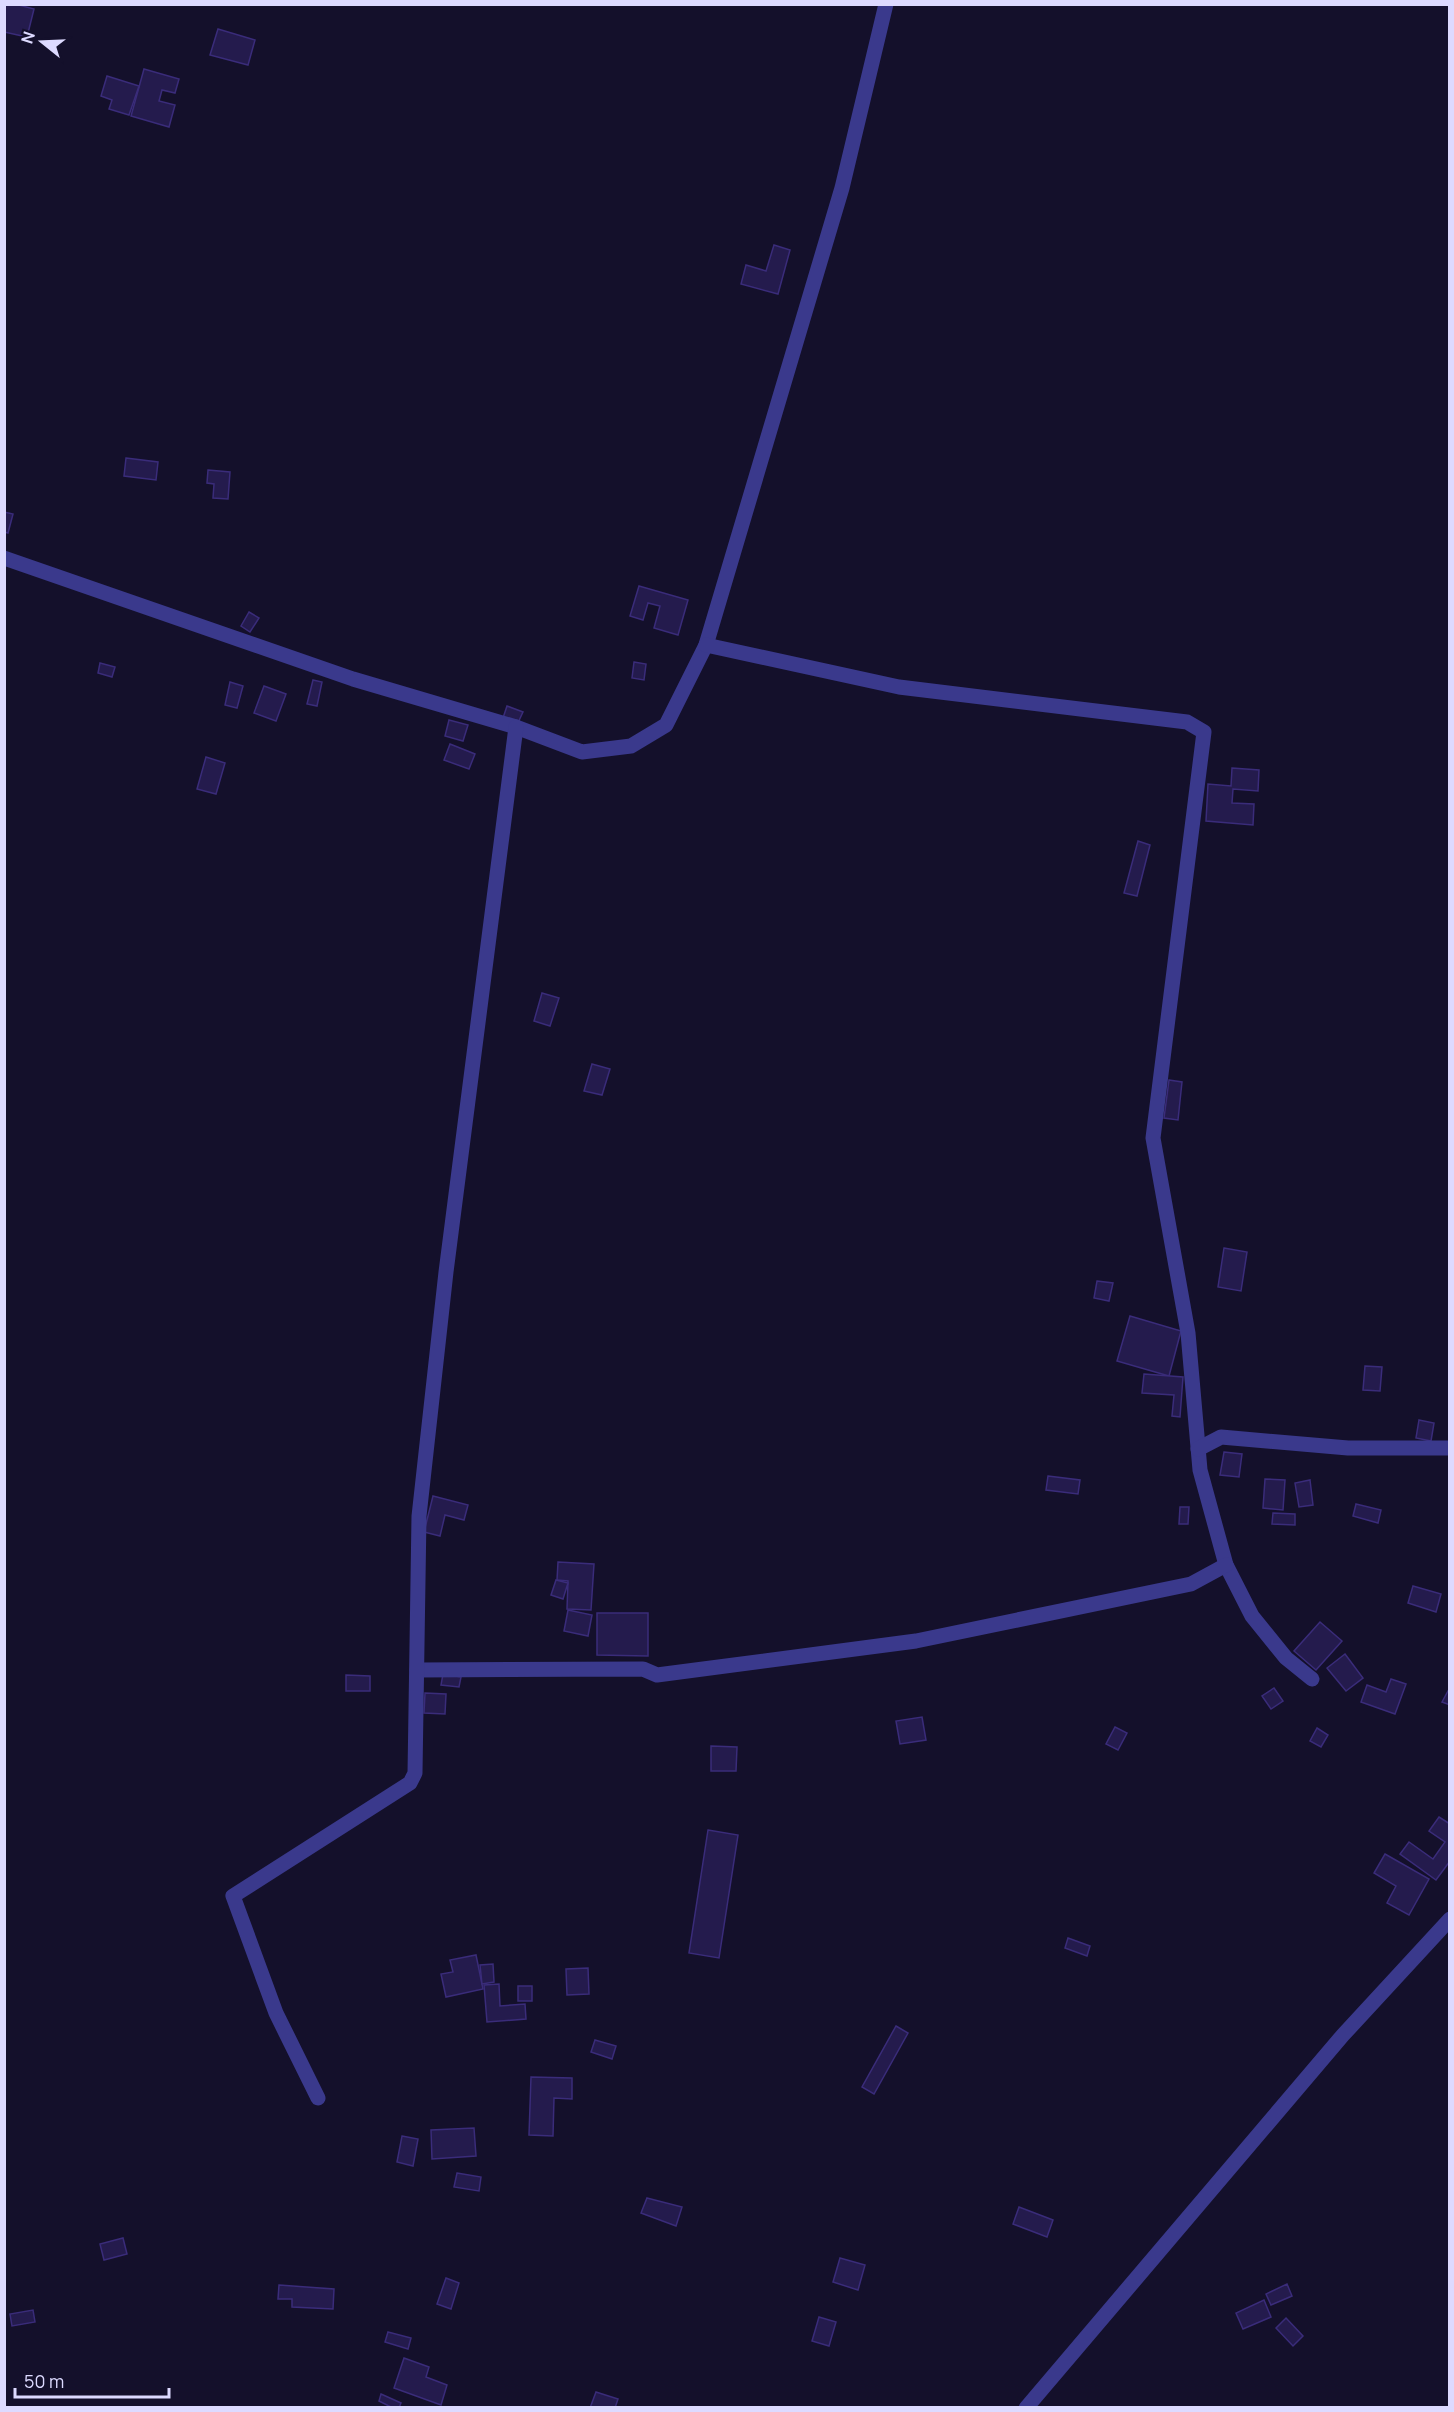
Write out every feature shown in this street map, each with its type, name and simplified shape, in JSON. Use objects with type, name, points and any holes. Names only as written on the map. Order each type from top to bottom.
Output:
[{"type":"street","points":[[4,558],[353,679],[516,727],[582,752],[631,746],[666,725],[706,645],[842,188],[886,4]]},
{"type":"street","points":[[706,645],[899,687],[1187,722],[1204,732],[1153,1138],[1188,1333],[1200,1470],[1226,1566],[1251,1616],[1286,1658],[1312,1679]]},
{"type":"street","points":[[318,2098],[276,2013],[233,1896],[410,1783],[415,1773],[419,1516],[446,1272],[516,727]]},
{"type":"street","points":[[1198,1449],[1221,1437],[1347,1448],[1449,1448]]},
{"type":"street","points":[[417,1670],[643,1669],[657,1675],[916,1641],[1191,1584],[1226,1566]]},
{"type":"street","points":[[1026,2408],[1342,2035],[1449,1919]]},
{"type":"building","points":[[4,4],[15,4],[34,9],[27,37],[4,32]]},
{"type":"building","points":[[218,29],[255,40],[248,65],[210,55]]},
{"type":"building","points":[[144,69],[179,79],[175,93],[162,90],[159,101],[175,105],[169,127],[131,116]]},
{"type":"building","points":[[107,76],[139,86],[129,115],[109,109],[112,100],[101,96]]},
{"type":"building","points":[[774,245],[790,250],[778,294],[741,284],[746,265],[766,271]]},
{"type":"building","points":[[126,458],[158,462],[156,480],[124,476]]},
{"type":"building","points":[[208,470],[230,472],[228,499],[213,498],[214,484],[207,483]]},
{"type":"building","points":[[4,512],[13,514],[8,533],[4,532]]},
{"type":"building","points":[[639,586],[688,600],[678,635],[654,628],[660,606],[648,603],[643,620],[630,616]]},
{"type":"building","points":[[249,612],[259,618],[250,632],[241,626]]},
{"type":"building","points":[[634,662],[646,664],[644,680],[632,678]]},
{"type":"building","points":[[100,663],[115,667],[112,677],[98,673]]},
{"type":"building","points":[[313,680],[322,682],[317,706],[307,704]]},
{"type":"building","points":[[230,682],[243,686],[237,708],[225,705]]},
{"type":"building","points":[[264,686],[286,694],[276,721],[254,713]]},
{"type":"building","points":[[507,706],[523,712],[516,727],[503,718]]},
{"type":"building","points":[[449,720],[468,725],[463,741],[445,736]]},
{"type":"building","points":[[450,744],[475,754],[469,769],[444,760]]},
{"type":"building","points":[[206,757],[225,763],[216,794],[197,789]]},
{"type":"building","points":[[1232,768],[1259,770],[1258,791],[1233,789],[1232,803],[1254,804],[1253,825],[1206,821],[1208,784],[1231,786]]},
{"type":"building","points":[[1138,841],[1150,845],[1137,896],[1124,893]]},
{"type":"building","points":[[542,993],[559,998],[550,1026],[534,1021]]},
{"type":"building","points":[[592,1064],[610,1069],[602,1095],[584,1091]]},
{"type":"building","points":[[1169,1080],[1182,1082],[1178,1120],[1164,1118]]},
{"type":"building","points":[[1224,1248],[1247,1252],[1241,1291],[1218,1287]]},
{"type":"building","points":[[1097,1281],[1113,1283],[1109,1301],[1094,1298]]},
{"type":"building","points":[[1130,1316],[1181,1331],[1169,1376],[1117,1361]]},
{"type":"building","points":[[1365,1366],[1382,1367],[1380,1391],[1363,1390]]},
{"type":"building","points":[[1144,1374],[1183,1377],[1180,1417],[1172,1416],[1174,1395],[1142,1393]]},
{"type":"building","points":[[1419,1420],[1434,1423],[1431,1441],[1416,1438]]},
{"type":"building","points":[[1224,1452],[1242,1454],[1239,1477],[1220,1475]]},
{"type":"building","points":[[1048,1476],[1080,1480],[1078,1494],[1046,1490]]},
{"type":"building","points":[[1265,1479],[1285,1480],[1283,1510],[1263,1508]]},
{"type":"building","points":[[1310,1480],[1313,1505],[1299,1507],[1295,1483]]},
{"type":"building","points":[[433,1496],[468,1505],[464,1520],[445,1515],[440,1536],[424,1532]]},
{"type":"building","points":[[1356,1504],[1381,1510],[1378,1523],[1353,1516]]},
{"type":"building","points":[[1180,1507],[1189,1507],[1188,1524],[1179,1524]]},
{"type":"building","points":[[1273,1513],[1295,1514],[1295,1525],[1272,1524]]},
{"type":"building","points":[[558,1562],[594,1564],[591,1610],[567,1609],[568,1581],[557,1580]]},
{"type":"building","points":[[556,1580],[568,1583],[563,1599],[551,1595]]},
{"type":"building","points":[[1413,1586],[1441,1594],[1436,1612],[1408,1603]]},
{"type":"building","points":[[568,1610],[592,1615],[588,1636],[564,1631]]},
{"type":"building","points":[[597,1613],[648,1613],[648,1656],[597,1655]]},
{"type":"building","points":[[1320,1622],[1342,1641],[1316,1670],[1294,1651]]},
{"type":"building","points":[[1345,1654],[1363,1678],[1346,1691],[1327,1668]]},
{"type":"building","points":[[443,1674],[461,1677],[459,1687],[441,1685]]},
{"type":"building","points":[[346,1675],[370,1676],[370,1691],[346,1691]]},
{"type":"building","points":[[1391,1679],[1406,1684],[1395,1714],[1361,1702],[1367,1685],[1386,1692]]},
{"type":"building","points":[[1274,1688],[1283,1701],[1271,1709],[1262,1696]]},
{"type":"building","points":[[1448,1691],[1450,1692],[1450,1705],[1442,1702]]},
{"type":"building","points":[[425,1693],[446,1694],[445,1714],[424,1713]]},
{"type":"building","points":[[922,1717],[926,1740],[900,1744],[896,1721]]},
{"type":"building","points":[[1115,1727],[1127,1733],[1118,1750],[1106,1744]]},
{"type":"building","points":[[1317,1728],[1328,1735],[1321,1747],[1310,1741]]},
{"type":"building","points":[[711,1746],[737,1747],[736,1771],[711,1771]]},
{"type":"building","points":[[1439,1817],[1450,1824],[1450,1861],[1436,1880],[1400,1854],[1409,1842],[1433,1859],[1445,1842],[1429,1831]]},
{"type":"building","points":[[708,1830],[738,1835],[719,1958],[689,1953]]},
{"type":"building","points":[[1385,1854],[1429,1879],[1409,1915],[1387,1903],[1396,1886],[1374,1873]]},
{"type":"building","points":[[1068,1938],[1090,1946],[1087,1956],[1065,1948]]},
{"type":"building","points":[[476,1955],[483,1989],[446,1997],[441,1974],[453,1972],[450,1960]]},
{"type":"building","points":[[493,1964],[494,1982],[482,1984],[480,1965]]},
{"type":"building","points":[[588,1968],[589,1994],[567,1995],[566,1969]]},
{"type":"building","points":[[499,1984],[500,2006],[525,2004],[526,2019],[487,2022],[484,1985]]},
{"type":"building","points":[[518,1986],[532,1986],[532,2001],[518,2001]]},
{"type":"building","points":[[896,2026],[908,2033],[874,2094],[862,2087]]},
{"type":"building","points":[[595,2040],[616,2046],[612,2059],[591,2052]]},
{"type":"building","points":[[531,2077],[572,2078],[572,2099],[554,2098],[553,2136],[529,2135]]},
{"type":"building","points":[[474,2128],[476,2156],[432,2159],[431,2130]]},
{"type":"building","points":[[402,2136],[418,2139],[413,2166],[397,2162]]},
{"type":"building","points":[[457,2173],[481,2177],[479,2191],[454,2187]]},
{"type":"building","points":[[647,2198],[682,2207],[676,2226],[641,2213]]},
{"type":"building","points":[[1019,2207],[1053,2220],[1047,2237],[1013,2224]]},
{"type":"building","points":[[123,2238],[127,2254],[104,2260],[100,2244]]},
{"type":"building","points":[[840,2258],[865,2265],[858,2290],[833,2282]]},
{"type":"building","points":[[446,2278],[459,2283],[451,2309],[437,2304]]},
{"type":"building","points":[[1287,2284],[1292,2296],[1271,2305],[1266,2294]]},
{"type":"building","points":[[279,2285],[334,2289],[333,2309],[292,2307],[292,2299],[278,2299]]},
{"type":"building","points":[[1264,2300],[1271,2317],[1243,2329],[1236,2313]]},
{"type":"building","points":[[33,2310],[35,2322],[12,2326],[10,2314]]},
{"type":"building","points":[[819,2317],[836,2322],[829,2346],[812,2341]]},
{"type":"building","points":[[1286,2318],[1303,2336],[1293,2346],[1276,2328]]},
{"type":"building","points":[[388,2332],[411,2338],[408,2349],[385,2342]]},
{"type":"building","points":[[404,2358],[429,2367],[426,2377],[447,2385],[441,2405],[394,2388]]},
{"type":"building","points":[[596,2392],[618,2399],[615,2408],[590,2408]]},
{"type":"building","points":[[381,2394],[401,2403],[399,2408],[393,2408],[379,2401]]}]
